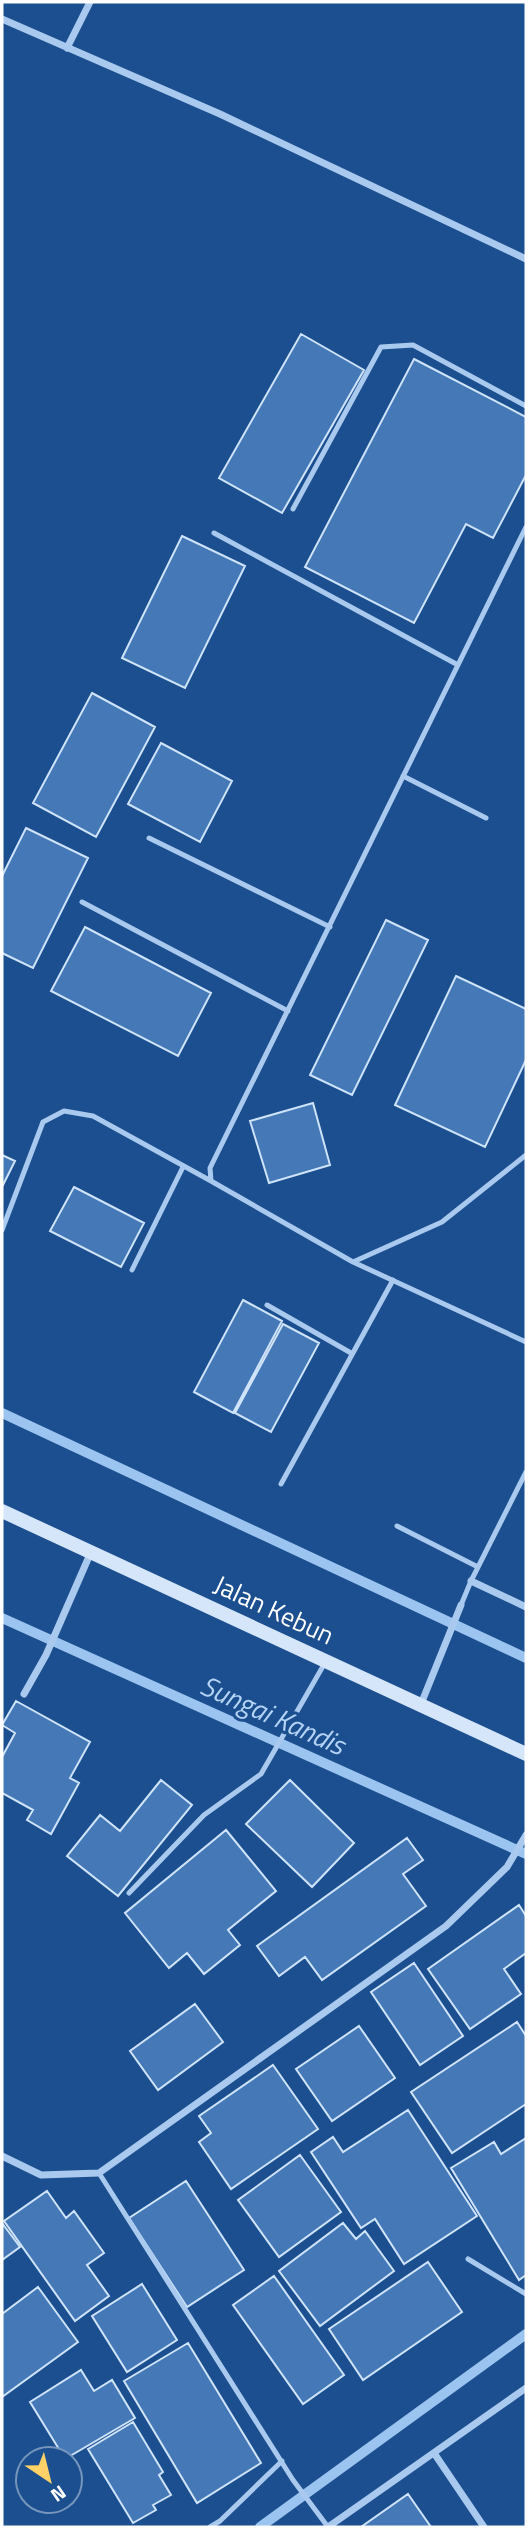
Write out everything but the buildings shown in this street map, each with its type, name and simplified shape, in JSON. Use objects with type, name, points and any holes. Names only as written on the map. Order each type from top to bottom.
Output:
[{"type":"main road","name":"Jalan Kebun","points":[[2,1511],[526,1754]]},
{"type":"street","points":[[67,48],[90,2]]},
{"type":"street","points":[[2,19],[220,114],[526,259]]},
{"type":"street","points":[[24,1694],[46,1655],[92,1552]]},
{"type":"street","points":[[471,1581],[526,1607]]},
{"type":"street","points":[[421,1704],[461,1605]]},
{"type":"street","points":[[2,2156],[41,2175],[99,2173],[446,1926],[507,1867],[526,1835]]},
{"type":"street","points":[[328,2527],[526,2388]]},
{"type":"street","points":[[434,2453],[484,2527]]},
{"type":"lane","points":[[293,509],[381,347],[414,345],[526,407]]},
{"type":"lane","points":[[211,1181],[210,1168],[526,527]]},
{"type":"lane","points":[[214,533],[458,665]]},
{"type":"lane","points":[[404,776],[486,818]]},
{"type":"lane","points":[[149,838],[330,927]]},
{"type":"lane","points":[[82,902],[288,1010]]},
{"type":"lane","points":[[2,1230],[43,1122],[64,1111],[93,1116],[353,1262],[526,1342]]},
{"type":"lane","points":[[353,1262],[442,1222],[526,1155]]},
{"type":"lane","points":[[132,1270],[183,1167]]},
{"type":"lane","points":[[281,1484],[393,1280]]},
{"type":"lane","points":[[267,1306],[351,1353]]},
{"type":"lane","points":[[461,1605],[526,1472]]},
{"type":"lane","points":[[397,1526],[478,1567]]},
{"type":"lane","points":[[130,1893],[204,1815],[261,1774],[326,1661]]},
{"type":"lane","points":[[99,2173],[293,2480],[328,2527]]},
{"type":"lane","points":[[468,2259],[526,2294]]},
{"type":"lane","points":[[210,2527],[282,2461]]},
{"type":"waterway","points":[[2,1413],[526,1658]]},
{"type":"waterway","name":"Sungai Kandis","points":[[2,1618],[526,1854]]},
{"type":"waterway","points":[[260,2527],[526,2334]]}]
